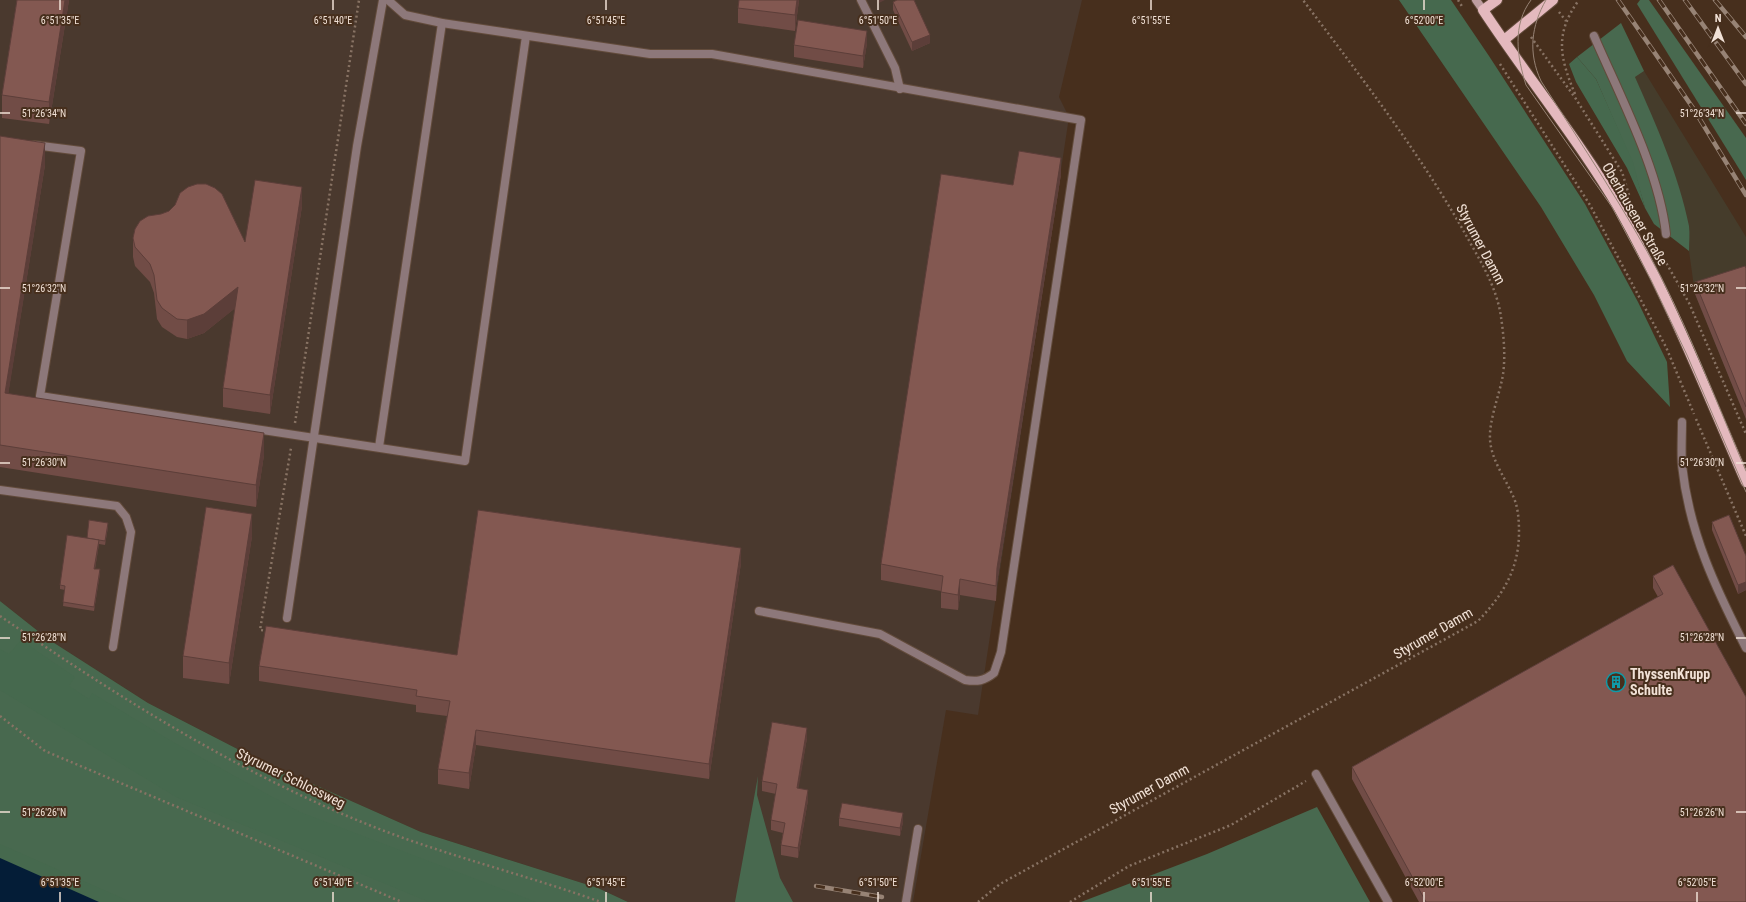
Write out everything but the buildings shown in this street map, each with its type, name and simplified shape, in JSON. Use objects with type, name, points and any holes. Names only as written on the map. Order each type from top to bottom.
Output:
[{"type":"main road","points":[[1476,0],[1483,10],[1497,0]]},
{"type":"main road","points":[[1504,40],[1553,0]]},
{"type":"main road","name":"Oberhausener Straße","points":[[1483,10],[1572,136],[1619,209],[1667,300],[1746,482]]},
{"type":"lane","points":[[287,618],[357,146],[383,0]]},
{"type":"lane","points":[[388,0],[405,15],[442,24],[650,54],[712,54],[900,89],[1081,120],[998,666],[994,673],[984,680],[964,680],[880,634],[759,611]]},
{"type":"lane","points":[[861,0],[895,68],[900,89]]},
{"type":"lane","points":[[378,447],[442,24]]},
{"type":"lane","points":[[22,143],[81,152],[40,396],[465,461],[526,36]]},
{"type":"lane","points":[[1594,36],[1652,174],[1663,211],[1666,234]]},
{"type":"lane","points":[[1682,422],[1682,463],[1686,495],[1698,544],[1718,593],[1746,648]]},
{"type":"lane","points":[[0,490],[117,506],[126,517],[131,532],[113,647]]},
{"type":"lane","points":[[1316,774],[1388,902]]},
{"type":"lane","points":[[906,902],[918,828]]},
{"type":"path","points":[[272,632],[260,630],[293,435],[359,0]]},
{"type":"path","name":"Styrumer Damm","points":[[978,902],[1007,880],[1478,621],[1494,605],[1508,584],[1516,564],[1519,544],[1519,519],[1514,496],[1495,461],[1490,438],[1502,378],[1503,342],[1501,316],[1496,293],[1439,187],[1409,143],[1303,0]]},
{"type":"path","points":[[1458,0],[1466,13]]},
{"type":"path","points":[[1523,24],[1576,99],[1564,66],[1561,47],[1566,21],[1579,0]]},
{"type":"path","points":[[1496,57],[1590,205],[1666,347],[1746,536]]},
{"type":"path","name":"Styrumer Schlossweg","points":[[0,616],[121,697],[265,778],[333,810],[400,836],[546,882],[601,902]]},
{"type":"path","points":[[0,716],[45,751],[402,902]]},
{"type":"path","points":[[1070,902],[1129,866],[1231,825],[1316,774]]},
{"type":"shaded area","points":[[0,0],[1082,0],[1059,97],[1069,117],[978,715],[946,710],[913,902],[628,902],[598,888],[421,832],[259,760],[148,703],[48,639],[0,601]]},
{"type":"shaded area","points":[[1644,71],[1746,237],[1746,419],[1695,294],[1689,251],[1689,228],[1676,179],[1635,77]]},
{"type":"green space","points":[[1399,0],[1451,0],[1489,56],[1585,204],[1638,302],[1667,362],[1670,407],[1627,361],[1594,295],[1541,207]]},
{"type":"green space","points":[[1640,0],[1649,0],[1746,138],[1746,180],[1637,4]]},
{"type":"green space","points":[[1621,23],[1644,71],[1635,77],[1666,150],[1685,207],[1689,226],[1689,251],[1654,224],[1645,208],[1632,162],[1596,79],[1577,57]]},
{"type":"green space","points":[[1577,57],[1596,79],[1633,162],[1645,208],[1627,168],[1576,82],[1569,64]]},
{"type":"green space","points":[[0,601],[48,639],[148,703],[259,760],[421,832],[598,888],[628,902],[0,902]]},
{"type":"green space","points":[[21,640],[75,677],[69,686],[89,699],[92,693],[173,742],[300,812],[536,902],[429,902],[176,797],[0,690],[0,649],[9,654]]},
{"type":"green space","points":[[758,776],[757,795],[780,878],[793,902],[735,902]]},
{"type":"green space","points":[[1317,807],[1370,902],[1081,902],[1207,854]]},
{"type":"green space","points":[[0,844],[131,902],[99,902],[0,858]]},
{"type":"water","points":[[0,858],[99,902],[0,902]]},
{"type":"tram line","points":[[1531,0],[1521,20],[1518,41],[1520,63],[1526,85],[1612,207],[1651,280],[1687,355],[1746,492]]},
{"type":"tram line","points":[[1546,0],[1537,20],[1533,40],[1534,60],[1541,81],[1618,202],[1661,277],[1695,349],[1746,471]]},
{"type":"railway","points":[[1618,0],[1693,108],[1746,195]]},
{"type":"railway","points":[[1659,0],[1746,124]]},
{"type":"railway","points":[[1685,0],[1746,84]]},
{"type":"railway","points":[[1715,0],[1746,37]]},
{"type":"railway","points":[[816,886],[882,897]]},
{"type":"place","name":"ThyssenKrupp Schulte","points":[[1616,682]]}]
